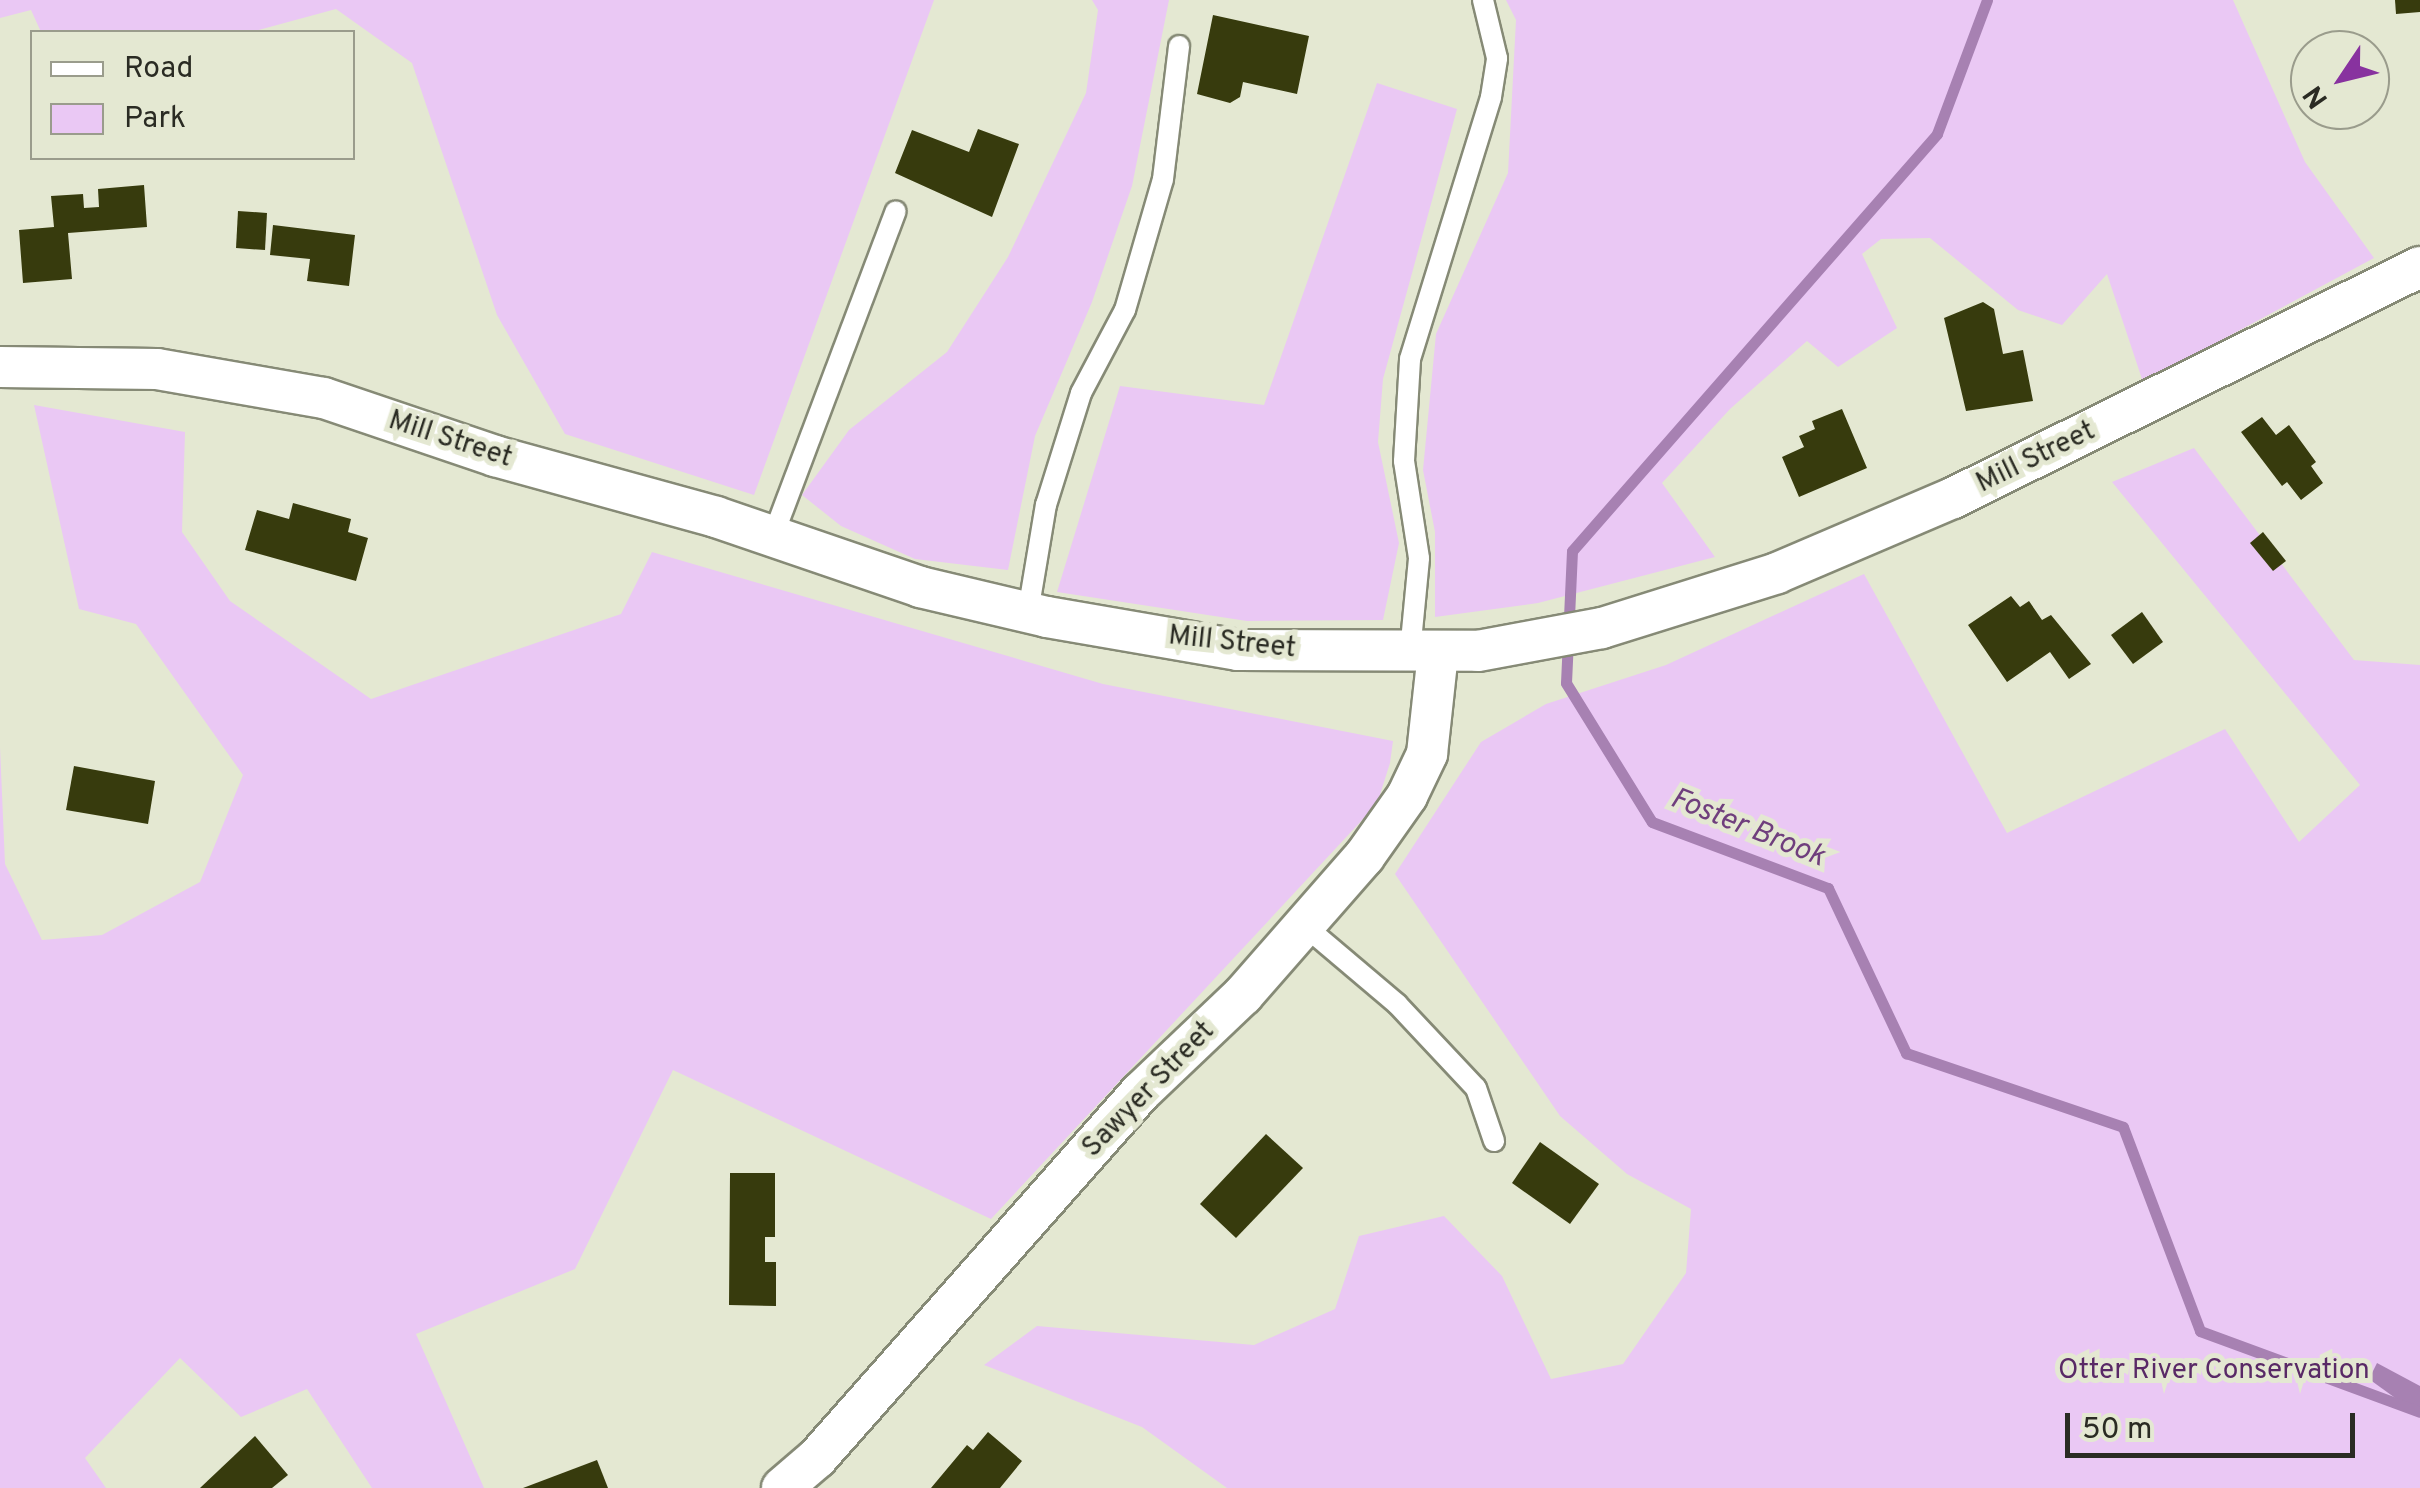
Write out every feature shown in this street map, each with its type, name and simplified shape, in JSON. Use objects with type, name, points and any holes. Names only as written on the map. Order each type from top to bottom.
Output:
[{"type":"street","name":"Mill Street","points":[[0,368],[157,369],[324,398],[774,536],[920,587],[1028,612],[1238,650],[1424,652],[1602,628],[1777,573],[1953,498],[2420,267]]},
{"type":"street","name":"Sawyer Street","points":[[782,1488],[817,1458],[1140,1092],[1243,995],[1304,926],[1407,796],[1427,754],[1424,652]]},
{"type":"lane","points":[[1424,652],[1419,558],[1404,461],[1410,359],[1491,97],[1497,58],[1482,0]]},
{"type":"lane","points":[[1028,612],[1046,505],[1081,393],[1125,310],[1163,179],[1179,46]]},
{"type":"lane","points":[[774,536],[896,211]]},
{"type":"lane","points":[[1304,926],[1397,1004],[1476,1088],[1494,1142]]},
{"type":"green space","points":[[0,0],[934,0],[754,495],[565,434],[497,315],[412,63],[336,9],[258,30],[40,30],[31,10],[0,18]]},
{"type":"green space","points":[[1092,0],[1169,0],[1132,186],[1092,302],[1035,436],[1008,570],[915,559],[841,526],[802,495],[849,430],[947,352],[1008,257],[1086,93],[1098,10]]},
{"type":"green space","points":[[1506,0],[2233,0],[2305,162],[2374,258],[2143,382],[2107,274],[2062,325],[2018,310],[1930,238],[1881,239],[1862,254],[1897,328],[1838,367],[1807,341],[1730,409],[1662,483],[1715,557],[1538,603],[1435,617],[1435,532],[1423,470],[1436,334],[1508,173],[1516,20]]},
{"type":"green space","points":[[1377,83],[1457,109],[1383,379],[1378,442],[1399,543],[1383,620],[1247,621],[1057,592],[1120,386],[1264,405]]},
{"type":"green space","points":[[34,405],[185,432],[182,532],[230,601],[371,699],[621,614],[652,552],[1103,684],[1393,741],[1390,763],[1377,804],[991,1219],[673,1070],[575,1269],[416,1334],[484,1488],[372,1488],[307,1389],[241,1417],[180,1358],[85,1458],[106,1488],[0,1488],[0,747],[5,864],[42,940],[102,935],[200,882],[243,775],[136,624],[79,609]]},
{"type":"green space","name":"Otter River Conservation","points":[[2194,448],[2354,660],[2420,665],[2420,1488],[1227,1488],[1142,1427],[984,1365],[1037,1326],[1254,1345],[1335,1309],[1359,1236],[1444,1216],[1502,1276],[1551,1379],[1623,1364],[1686,1273],[1691,1209],[1627,1174],[1560,1116],[1395,874],[1481,742],[1546,704],[1666,665],[1864,574],[2007,833],[2225,729],[2299,842],[2360,785],[2112,482]]},
{"type":"shaded area","points":[[2377,1363],[2420,1386],[2420,1416],[2369,1379]]},
{"type":"building","points":[[2395,0],[2420,0],[2420,12],[2396,14]]},
{"type":"building","points":[[1213,15],[1309,36],[1297,94],[1243,82],[1240,97],[1230,103],[1197,94]]},
{"type":"building","points":[[978,129],[1019,144],[992,217],[895,173],[912,130],[969,152]]},
{"type":"building","points":[[144,185],[147,227],[68,233],[72,279],[23,283],[19,230],[54,227],[51,196],[83,194],[84,208],[99,207],[98,189]]},
{"type":"building","points":[[238,211],[267,213],[265,250],[236,248]]},
{"type":"building","points":[[273,225],[355,235],[349,286],[307,281],[310,259],[270,255]]},
{"type":"building","points":[[1983,302],[1994,309],[2003,354],[2023,350],[2033,401],[1966,411],[1944,318]]},
{"type":"building","points":[[1842,409],[1867,468],[1799,497],[1782,457],[1804,447],[1799,436],[1815,429],[1812,421]]},
{"type":"building","points":[[2262,417],[2276,435],[2289,425],[2316,462],[2311,466],[2323,483],[2301,500],[2287,482],[2282,486],[2241,432]]},
{"type":"building","points":[[293,503],[351,519],[348,532],[368,538],[356,581],[245,550],[257,510],[289,519]]},
{"type":"building","points":[[2263,532],[2286,561],[2273,571],[2250,543]]},
{"type":"building","points":[[2011,596],[2020,607],[2029,601],[2042,620],[2051,615],[2091,664],[2069,679],[2050,652],[2007,682],[1968,625]]},
{"type":"building","points":[[2142,612],[2163,642],[2133,664],[2111,635]]},
{"type":"building","points":[[74,766],[155,781],[148,824],[66,810]]},
{"type":"building","points":[[1266,1134],[1303,1168],[1236,1238],[1200,1204]]},
{"type":"building","points":[[1540,1142],[1599,1184],[1570,1224],[1512,1183]]},
{"type":"building","points":[[730,1173],[775,1173],[775,1237],[765,1237],[765,1262],[776,1262],[776,1306],[729,1305]]},
{"type":"building","points":[[988,1432],[1022,1461],[1000,1488],[931,1488],[967,1445],[973,1450]]},
{"type":"building","points":[[255,1436],[288,1475],[272,1488],[200,1488]]},
{"type":"building","points":[[597,1460],[608,1488],[523,1488]]},
{"type":"waterway","name":"Foster Brook","points":[[1987,0],[1937,134],[1572,551],[1566,683],[1652,822],[1828,888],[1906,1053],[2123,1127],[2200,1331],[2420,1412]]}]
